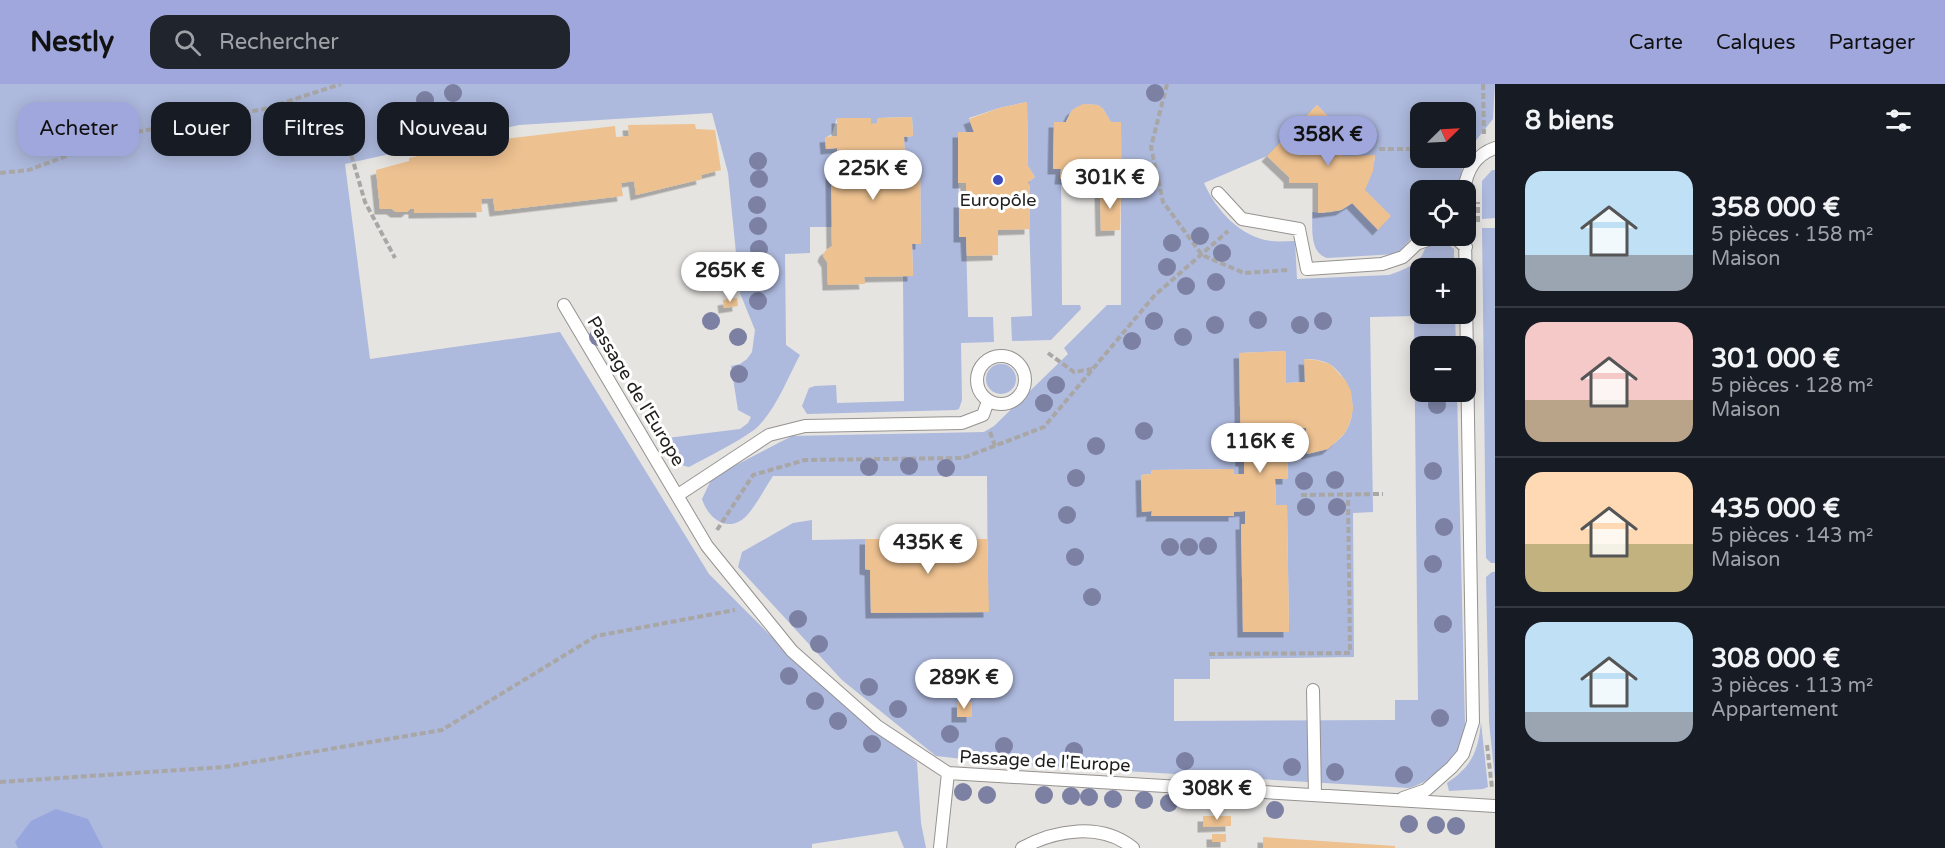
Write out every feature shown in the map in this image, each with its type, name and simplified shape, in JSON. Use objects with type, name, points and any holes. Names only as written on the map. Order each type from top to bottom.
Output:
[{"type":"lane","points":[[1466,180],[1474,163],[1484,152],[1495,148]]},
{"type":"lane","points":[[1218,193],[1242,219],[1299,229],[1307,269],[1382,264],[1403,257],[1414,246]]},
{"type":"lane","points":[[1398,800],[1426,790],[1452,767],[1463,754],[1473,722],[1466,246]]},
{"type":"lane","name":"Passage de l'Europe","points":[[564,305],[707,546],[792,651],[877,726],[948,773],[1495,806]]},
{"type":"lane","points":[[992,356],[1010,357],[1022,366],[1025,375],[1022,393],[1007,404],[988,401],[980,393],[976,383],[977,372],[992,356]]},
{"type":"lane","name":"Passage de l'Europe","points":[[678,495],[769,435],[805,426],[962,423],[983,415],[988,401]]},
{"type":"lane","points":[[1313,690],[1315,795]]},
{"type":"lane","points":[[940,848],[948,773]]},
{"type":"lane","points":[[1022,848],[1050,836],[1081,831],[1103,834],[1127,843],[1133,848]]},
{"type":"path","points":[[286,102],[340,84]]},
{"type":"path","points":[[1167,84],[1151,147],[1163,202],[1202,255],[1244,273],[1307,269]]},
{"type":"path","points":[[0,173],[29,170],[125,134],[263,108]]},
{"type":"path","points":[[1379,149],[1410,149]]},
{"type":"path","points":[[352,156],[365,202],[395,258]]},
{"type":"path","points":[[1048,353],[1074,372],[1092,369]]},
{"type":"path","points":[[1301,495],[1383,494]]},
{"type":"path","points":[[1209,654],[1350,653],[1348,495]]},
{"type":"path","points":[[0,782],[224,766],[442,730],[596,636],[757,607]]},
{"type":"shaded area","points":[[0,84],[1495,84],[1493,119],[1476,140],[1476,102],[1410,102],[1410,168],[1462,168],[1460,180],[1410,180],[1410,240],[1397,254],[1327,258],[1317,251],[1313,239],[1312,212],[1338,211],[1357,199],[1369,180],[1375,156],[1343,156],[1343,126],[1338,127],[1317,105],[1267,156],[1204,183],[1222,212],[1239,228],[1260,238],[1295,241],[1297,279],[1389,275],[1410,266],[1410,316],[1370,317],[1373,512],[1353,513],[1354,657],[1210,659],[1210,679],[1174,679],[1174,721],[1395,720],[1395,700],[1418,700],[1415,402],[1457,402],[1465,725],[1461,744],[1446,765],[1424,781],[1409,788],[1008,764],[936,756],[842,680],[738,567],[742,552],[793,523],[812,520],[812,540],[865,539],[865,569],[870,570],[871,613],[988,612],[987,476],[773,476],[742,520],[728,524],[721,522],[715,519],[705,507],[702,499],[711,480],[792,436],[984,432],[994,426],[1068,354],[1064,348],[1107,305],[1121,305],[1121,123],[1111,122],[1098,105],[1082,105],[1071,112],[1066,122],[1054,123],[1053,169],[1061,169],[1062,305],[1080,305],[1081,309],[1051,340],[1012,341],[1011,317],[1032,316],[1028,182],[1035,177],[1028,166],[1027,102],[969,118],[974,132],[958,132],[959,236],[966,237],[968,317],[993,317],[994,342],[961,343],[962,400],[959,409],[956,410],[807,414],[802,406],[809,388],[815,386],[836,385],[837,403],[904,401],[903,276],[913,276],[912,244],[921,244],[920,164],[905,164],[904,137],[913,136],[912,117],[878,118],[877,123],[871,124],[871,118],[837,118],[832,134],[825,138],[826,149],[837,148],[837,168],[831,168],[832,227],[810,227],[810,253],[785,254],[786,345],[800,355],[780,395],[761,423],[739,440],[689,467],[673,463],[659,439],[740,429],[748,423],[751,417],[738,410],[731,366],[740,364],[752,352],[755,330],[740,293],[728,173],[712,113],[509,127],[509,102],[377,102],[377,156],[381,156],[345,164],[370,359],[560,332],[709,574],[796,661],[917,762],[921,823],[926,848],[904,848],[897,831],[812,844],[812,848],[0,848]],"holes":[[[1286,351],[1286,383],[1305,382],[1305,359],[1331,365],[1347,384],[1351,395],[1351,419],[1347,430],[1339,439],[1327,448],[1307,454],[1306,428],[1287,427],[1288,479],[1275,479],[1276,505],[1287,505],[1289,632],[1244,632],[1241,524],[1245,524],[1245,511],[1234,512],[1234,516],[1152,516],[1152,511],[1142,512],[1141,475],[1151,474],[1152,470],[1233,469],[1234,474],[1244,474],[1244,461],[1241,460],[1240,353]]]},
{"type":"shaded area","points":[[1492,170],[1495,170],[1495,218],[1482,219],[1482,181]]},
{"type":"shaded area","points":[[1482,228],[1495,228],[1495,563],[1491,563],[1486,558]]},
{"type":"shaded area","points":[[1428,246],[1450,246],[1454,249],[1454,258],[1420,258]]},
{"type":"shaded area","points":[[1414,324],[1455,324],[1456,336],[1414,336]]},
{"type":"shaded area","points":[[1001,364],[1012,368],[1016,379],[1012,390],[1001,394],[990,390],[986,379],[990,368]]},
{"type":"shaded area","points":[[1495,572],[1495,779],[1489,722],[1486,577]]},
{"type":"shaded area","points":[[1481,722],[1488,787],[1449,791],[1447,783],[1462,771],[1476,750]]},
{"type":"shaded area","points":[[56,809],[88,819],[103,848],[18,848],[15,842],[31,821]]},
{"type":"building","name":"Europôle","points":[[1027,102],[1028,166],[1035,177],[1028,182],[1030,186],[1030,229],[998,230],[998,255],[967,256],[966,237],[959,237],[959,202],[966,202],[966,183],[958,183],[958,132],[974,132],[969,119],[999,108]]},
{"type":"building","points":[[1083,104],[1098,105],[1111,122],[1121,122],[1122,170],[1113,170],[1113,179],[1097,179],[1096,169],[1077,170],[1078,179],[1060,179],[1061,169],[1053,169],[1054,122],[1066,122],[1072,110]]},
{"type":"building","points":[[1317,105],[1338,127],[1343,126],[1343,156],[1375,155],[1373,171],[1365,190],[1391,216],[1378,230],[1352,203],[1341,210],[1318,213],[1318,183],[1289,183],[1289,177],[1267,156]]},
{"type":"building","points":[[912,117],[913,136],[904,137],[905,164],[920,163],[921,244],[912,244],[913,276],[864,277],[865,284],[828,285],[827,262],[823,256],[825,251],[832,246],[831,168],[837,168],[837,148],[826,149],[825,137],[837,136],[837,118],[871,118],[871,124],[877,123],[878,118]]},
{"type":"building","points":[[695,124],[696,129],[715,130],[721,170],[701,175],[702,179],[636,195],[634,181],[621,183],[623,196],[495,211],[493,198],[481,199],[482,212],[414,213],[414,209],[407,212],[396,212],[392,209],[380,209],[376,170],[409,161],[409,158],[417,156],[509,156],[509,138],[615,126],[616,137],[629,136],[628,125]]},
{"type":"building","points":[[1121,190],[1120,230],[1101,231],[1100,191]]},
{"type":"building","points":[[737,298],[738,306],[724,308],[723,300]]},
{"type":"building","points":[[1286,351],[1286,383],[1305,382],[1304,359],[1330,364],[1346,381],[1351,391],[1353,409],[1345,433],[1328,449],[1307,454],[1306,428],[1287,427],[1288,479],[1275,479],[1276,505],[1287,505],[1289,632],[1243,632],[1241,524],[1245,524],[1245,511],[1234,512],[1234,516],[1151,516],[1152,511],[1142,512],[1141,475],[1151,474],[1152,470],[1234,469],[1234,474],[1244,474],[1244,461],[1241,461],[1239,353]]},
{"type":"building","points":[[865,539],[987,539],[989,612],[871,613],[870,570],[865,569]]},
{"type":"building","points":[[957,702],[972,702],[972,717],[957,717]]},
{"type":"building","points":[[1203,816],[1231,816],[1231,826],[1203,827]]},
{"type":"building","points":[[1212,834],[1226,834],[1226,842],[1212,842]]},
{"type":"building","points":[[1263,837],[1395,846],[1395,848],[1263,848]]},
{"type":"place","name":"Europôle","points":[[998,180]]}]
